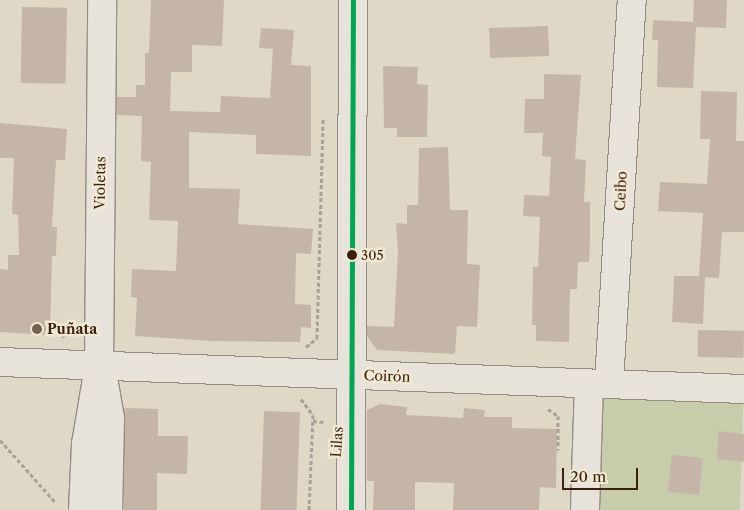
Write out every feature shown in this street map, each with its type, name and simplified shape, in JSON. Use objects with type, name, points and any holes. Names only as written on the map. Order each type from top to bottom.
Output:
[{"type":"street","name":"Violetas","points":[[84,510],[86,444],[99,367],[102,0]]},
{"type":"street","name":"Lilas","points":[[351,510],[353,414],[349,375],[353,0]]},
{"type":"street","name":"Ceibo","points":[[585,510],[599,383],[632,0]]},
{"type":"street","name":"Coirón","points":[[0,362],[744,389]]},
{"type":"street","name":"Violetas","points":[[99,367],[107,388],[110,418],[108,510]]},
{"type":"street","name":"Lilas","points":[[332,510],[339,420],[349,375]]},
{"type":"path","points":[[304,349],[317,338],[324,108]]},
{"type":"path","points":[[299,396],[313,415],[309,510]]},
{"type":"path","points":[[544,406],[558,416],[558,453]]},
{"type":"path","points":[[0,440],[24,470],[63,510]]},
{"type":"green space","points":[[589,384],[744,389],[740,510],[585,510]]},
{"type":"building","points":[[151,0],[224,0],[222,46],[192,45],[192,72],[171,72],[170,111],[220,112],[221,96],[270,98],[273,49],[259,48],[261,28],[294,30],[291,65],[311,66],[311,156],[256,154],[256,135],[189,132],[189,188],[240,189],[238,224],[313,229],[311,254],[296,253],[295,304],[311,305],[311,328],[301,327],[300,342],[212,341],[135,336],[137,298],[131,297],[132,269],[176,271],[178,221],[149,220],[151,162],[141,161],[142,116],[117,115],[117,97],[136,97],[136,85],[145,85],[145,53],[149,53]]},
{"type":"building","points":[[694,0],[727,0],[726,28],[696,27],[693,88],[657,87],[658,40],[652,40],[653,20],[693,22]]},
{"type":"building","points":[[22,7],[67,8],[66,84],[21,83]]},
{"type":"building","points":[[548,26],[549,56],[490,58],[489,28]]},
{"type":"building","points":[[383,66],[418,67],[417,84],[428,85],[427,137],[397,137],[397,128],[384,128]]},
{"type":"building","points":[[544,74],[581,75],[575,159],[586,160],[584,202],[590,202],[590,243],[589,262],[578,262],[577,289],[570,289],[569,342],[536,341],[536,325],[532,325],[533,267],[538,267],[540,217],[523,216],[524,195],[549,196],[551,157],[542,156],[543,133],[524,133],[525,99],[544,99]]},
{"type":"building","points":[[701,91],[737,92],[736,141],[744,141],[744,232],[722,232],[719,278],[705,277],[703,324],[672,322],[674,276],[699,276],[703,213],[658,211],[660,182],[707,184],[710,139],[700,139]]},
{"type":"building","points":[[0,123],[67,129],[65,160],[56,160],[52,227],[57,227],[56,256],[52,256],[50,335],[0,332],[0,269],[8,270],[8,255],[19,255],[18,215],[12,214],[14,158],[0,158]]},
{"type":"building","points":[[448,147],[450,210],[468,210],[467,264],[480,265],[477,327],[457,326],[455,354],[377,350],[367,336],[367,326],[394,327],[398,251],[396,223],[407,224],[407,205],[418,205],[419,148]]},
{"type":"building","points":[[698,330],[744,331],[744,358],[698,357]]},
{"type":"building","points":[[380,404],[407,407],[406,415],[463,418],[464,408],[485,410],[484,417],[512,417],[512,428],[557,429],[556,488],[540,487],[539,510],[453,510],[454,483],[415,482],[415,510],[373,510],[374,481],[367,481],[367,410]]},
{"type":"building","points":[[124,408],[158,409],[158,436],[188,436],[187,474],[157,473],[157,510],[124,510]]},
{"type":"building","points":[[264,411],[300,412],[297,510],[261,510]]},
{"type":"building","points":[[719,431],[744,434],[744,462],[717,459]]},
{"type":"building","points":[[672,455],[703,458],[699,495],[668,492]]},
{"type":"transit line","points":[[351,510],[353,0]]},
{"type":"place","name":"305","points":[[352,255]]},
{"type":"place","name":"Puñata","points":[[37,329]]}]
